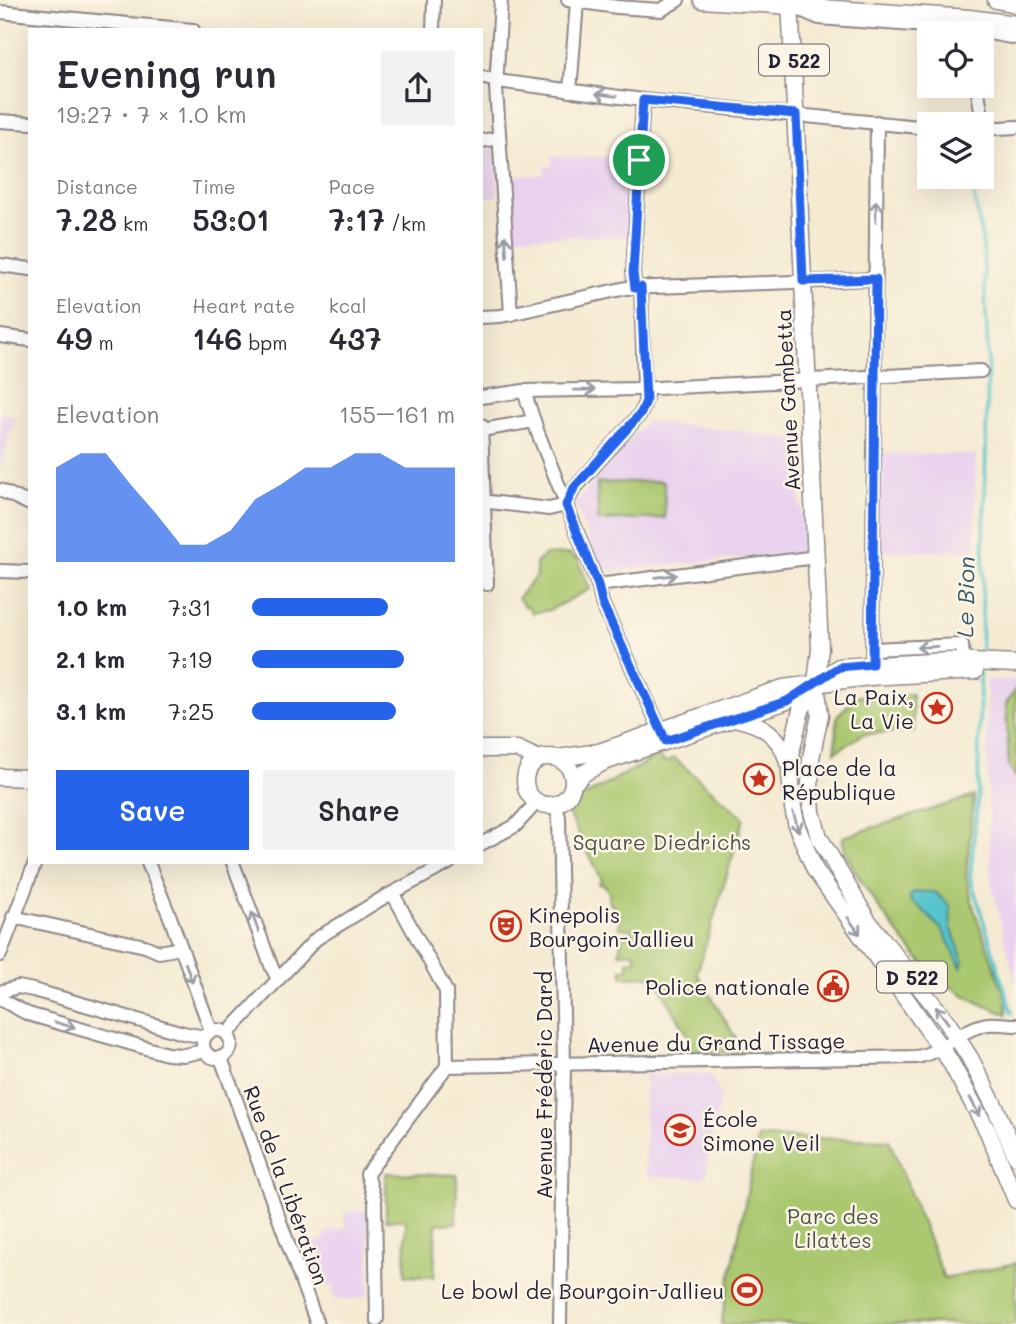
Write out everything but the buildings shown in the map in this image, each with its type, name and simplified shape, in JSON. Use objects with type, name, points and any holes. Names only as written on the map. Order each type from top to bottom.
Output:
[{"type":"main road","points":[[702,0],[790,3],[1016,24]]},
{"type":"main road","points":[[996,0],[1016,4]]},
{"type":"main road","name":"D 522","points":[[790,3],[796,114]]},
{"type":"main road","name":"Avenue Gambetta","points":[[796,114],[820,649],[816,682]]},
{"type":"main road","points":[[968,667],[950,661],[872,657],[839,667],[816,682],[787,701],[738,719],[663,736],[599,752],[558,758],[545,757],[533,763],[524,783],[531,797],[537,802],[555,804],[569,795],[573,784],[584,772],[663,736],[783,688],[816,682],[1010,664]]},
{"type":"main road","name":"D 522","points":[[816,682],[797,721],[790,772],[794,818],[815,870],[941,1047],[988,1132],[1016,1200]]},
{"type":"main road","name":"D 522","points":[[816,682],[820,715],[811,758],[810,785],[812,811],[819,837],[868,921],[957,1037],[995,1107],[1016,1156]]},
{"type":"main road","points":[[738,719],[755,722],[769,731],[785,749],[790,772]]},
{"type":"main road","points":[[488,749],[517,749],[533,763]]},
{"type":"main road","points":[[558,758],[571,771],[573,784]]},
{"type":"main road","points":[[0,777],[28,778]]},
{"type":"street","points":[[433,28],[434,0]]},
{"type":"street","points":[[501,0],[497,81],[506,315]]},
{"type":"street","points":[[570,90],[573,1],[661,10],[678,0]]},
{"type":"street","points":[[790,3],[819,18],[917,27]]},
{"type":"street","points":[[7,8],[65,24],[150,28]]},
{"type":"street","points":[[994,35],[1016,38]]},
{"type":"street","points":[[483,78],[643,100],[917,127]]},
{"type":"street","points":[[566,505],[574,488],[641,413],[646,401],[638,288],[633,273],[643,100]]},
{"type":"street","points":[[0,121],[28,123]]},
{"type":"street","points":[[872,657],[877,122]]},
{"type":"street","points":[[994,128],[1016,127]]},
{"type":"street","points":[[483,141],[499,138]]},
{"type":"street","points":[[0,265],[28,269]]},
{"type":"street","points":[[483,317],[506,315],[638,288],[876,279]]},
{"type":"street","points":[[0,336],[28,341]]},
{"type":"street","points":[[483,397],[524,391],[646,388],[981,371]]},
{"type":"street","points":[[524,391],[598,585],[602,603],[663,736]]},
{"type":"street","points":[[483,430],[534,421]]},
{"type":"street","points":[[0,490],[28,503]]},
{"type":"street","points":[[483,501],[549,509],[566,505]]},
{"type":"street","points":[[483,518],[487,584]]},
{"type":"street","points":[[598,585],[816,557]]},
{"type":"street","points":[[0,571],[28,572]]},
{"type":"street","points":[[483,843],[515,825],[537,802]]},
{"type":"street","name":"Avenue Frédéric Dard","points":[[555,804],[559,817],[564,1064],[560,1324]]},
{"type":"street","points":[[0,955],[35,864]]},
{"type":"street","points":[[148,864],[181,948],[208,1034],[204,1051]]},
{"type":"street","points":[[233,864],[278,979]]},
{"type":"street","points":[[228,1034],[316,939],[447,864]]},
{"type":"street","points":[[377,1319],[375,1201],[367,1174],[447,1066],[446,991],[393,894]]},
{"type":"street","points":[[13,917],[145,946],[159,952],[181,948]]},
{"type":"street","points":[[18,987],[183,1033],[208,1034],[222,1031],[228,1034],[232,1045],[226,1056],[211,1057],[204,1051],[184,1055],[167,1054],[28,1014],[1,995],[18,987]]},
{"type":"street","name":"Avenue du Grand Tissage","points":[[447,1066],[916,1057],[975,1028],[989,1024],[1016,1025]]},
{"type":"street","name":"Rue de la Libération","points":[[221,1058],[317,1324]]},
{"type":"shaded area","points":[[496,144],[498,196],[483,198],[483,146]]},
{"type":"shaded area","points":[[552,156],[633,158],[628,237],[513,236],[508,175],[544,175],[544,166],[552,166]]},
{"type":"shaded area","points":[[0,413],[15,417],[0,470]]},
{"type":"shaded area","points":[[646,421],[763,434],[797,441],[804,552],[602,572],[575,504]]},
{"type":"shaded area","points":[[878,453],[976,455],[975,551],[876,551]]},
{"type":"shaded area","points":[[1016,679],[1016,985],[991,882],[986,723],[987,681]]},
{"type":"shaded area","name":"École Simone Veil","points":[[709,1073],[721,1095],[705,1178],[646,1176],[644,1075]]},
{"type":"shaded area","points":[[368,1210],[369,1295],[346,1301],[344,1297],[336,1300],[330,1284],[316,1289],[300,1247],[325,1239],[324,1234],[327,1231],[345,1228],[344,1211]]},
{"type":"green space","points":[[664,481],[665,518],[598,521],[597,483]]},
{"type":"green space","points":[[571,554],[572,558],[577,557],[590,589],[550,610],[532,613],[518,598],[536,576],[536,564],[544,555]]},
{"type":"green space","points":[[1016,688],[1016,778],[1009,767],[1006,704]]},
{"type":"green space","points":[[912,694],[914,731],[863,734],[835,752],[837,716],[857,696]]},
{"type":"green space","name":"Square Diedrichs","points":[[659,755],[667,762],[674,758],[744,818],[697,973],[744,1052],[691,1053],[690,1039],[654,976],[622,977],[622,969],[628,969],[628,961],[636,960],[635,952],[619,953],[622,936],[632,936],[632,929],[619,928],[619,912],[613,912],[613,904],[609,904],[609,893],[605,885],[599,884],[602,880],[565,807]]},
{"type":"green space","points":[[974,796],[966,876],[974,909],[1006,999],[1007,1014],[960,993],[925,966],[896,931],[852,866],[843,837]]},
{"type":"green space","name":"Parc des Lilattes","points":[[758,1137],[889,1140],[944,1278],[1016,1263],[1016,1324],[721,1324]]},
{"type":"green space","points":[[386,1173],[457,1175],[456,1223],[436,1224],[434,1277],[405,1276],[406,1220],[386,1220]]},
{"type":"water","points":[[915,892],[935,892],[950,906],[951,927],[963,960],[961,967],[943,931],[921,908],[911,902],[910,896]]},
{"type":"waterway","name":"Le Bion","points":[[973,189],[983,245],[988,357],[981,656]]},
{"type":"waterway","name":"Le Bion","points":[[980,675],[978,795],[970,877],[1012,1013]]},
{"type":"place","name":"La Paix, La Vie","points":[[937,708]]},
{"type":"place","name":"Place de la République","points":[[759,779]]},
{"type":"place","name":"Kinepolis Bourgoin-Jallieu","points":[[506,926]]},
{"type":"place","name":"Police nationale","points":[[833,986]]},
{"type":"place","name":"École Simone Veil","points":[[680,1130]]},
{"type":"place","name":"Le bowl de Bourgoin-Jallieu","points":[[747,1290]]},
{"type":"route","points":[[643,100],[796,114],[803,281],[876,279],[872,664],[839,667],[787,701],[666,741],[602,603],[598,585],[566,505],[574,488],[641,413],[646,401],[641,287],[635,288],[633,273],[639,160],[643,100]]}]
